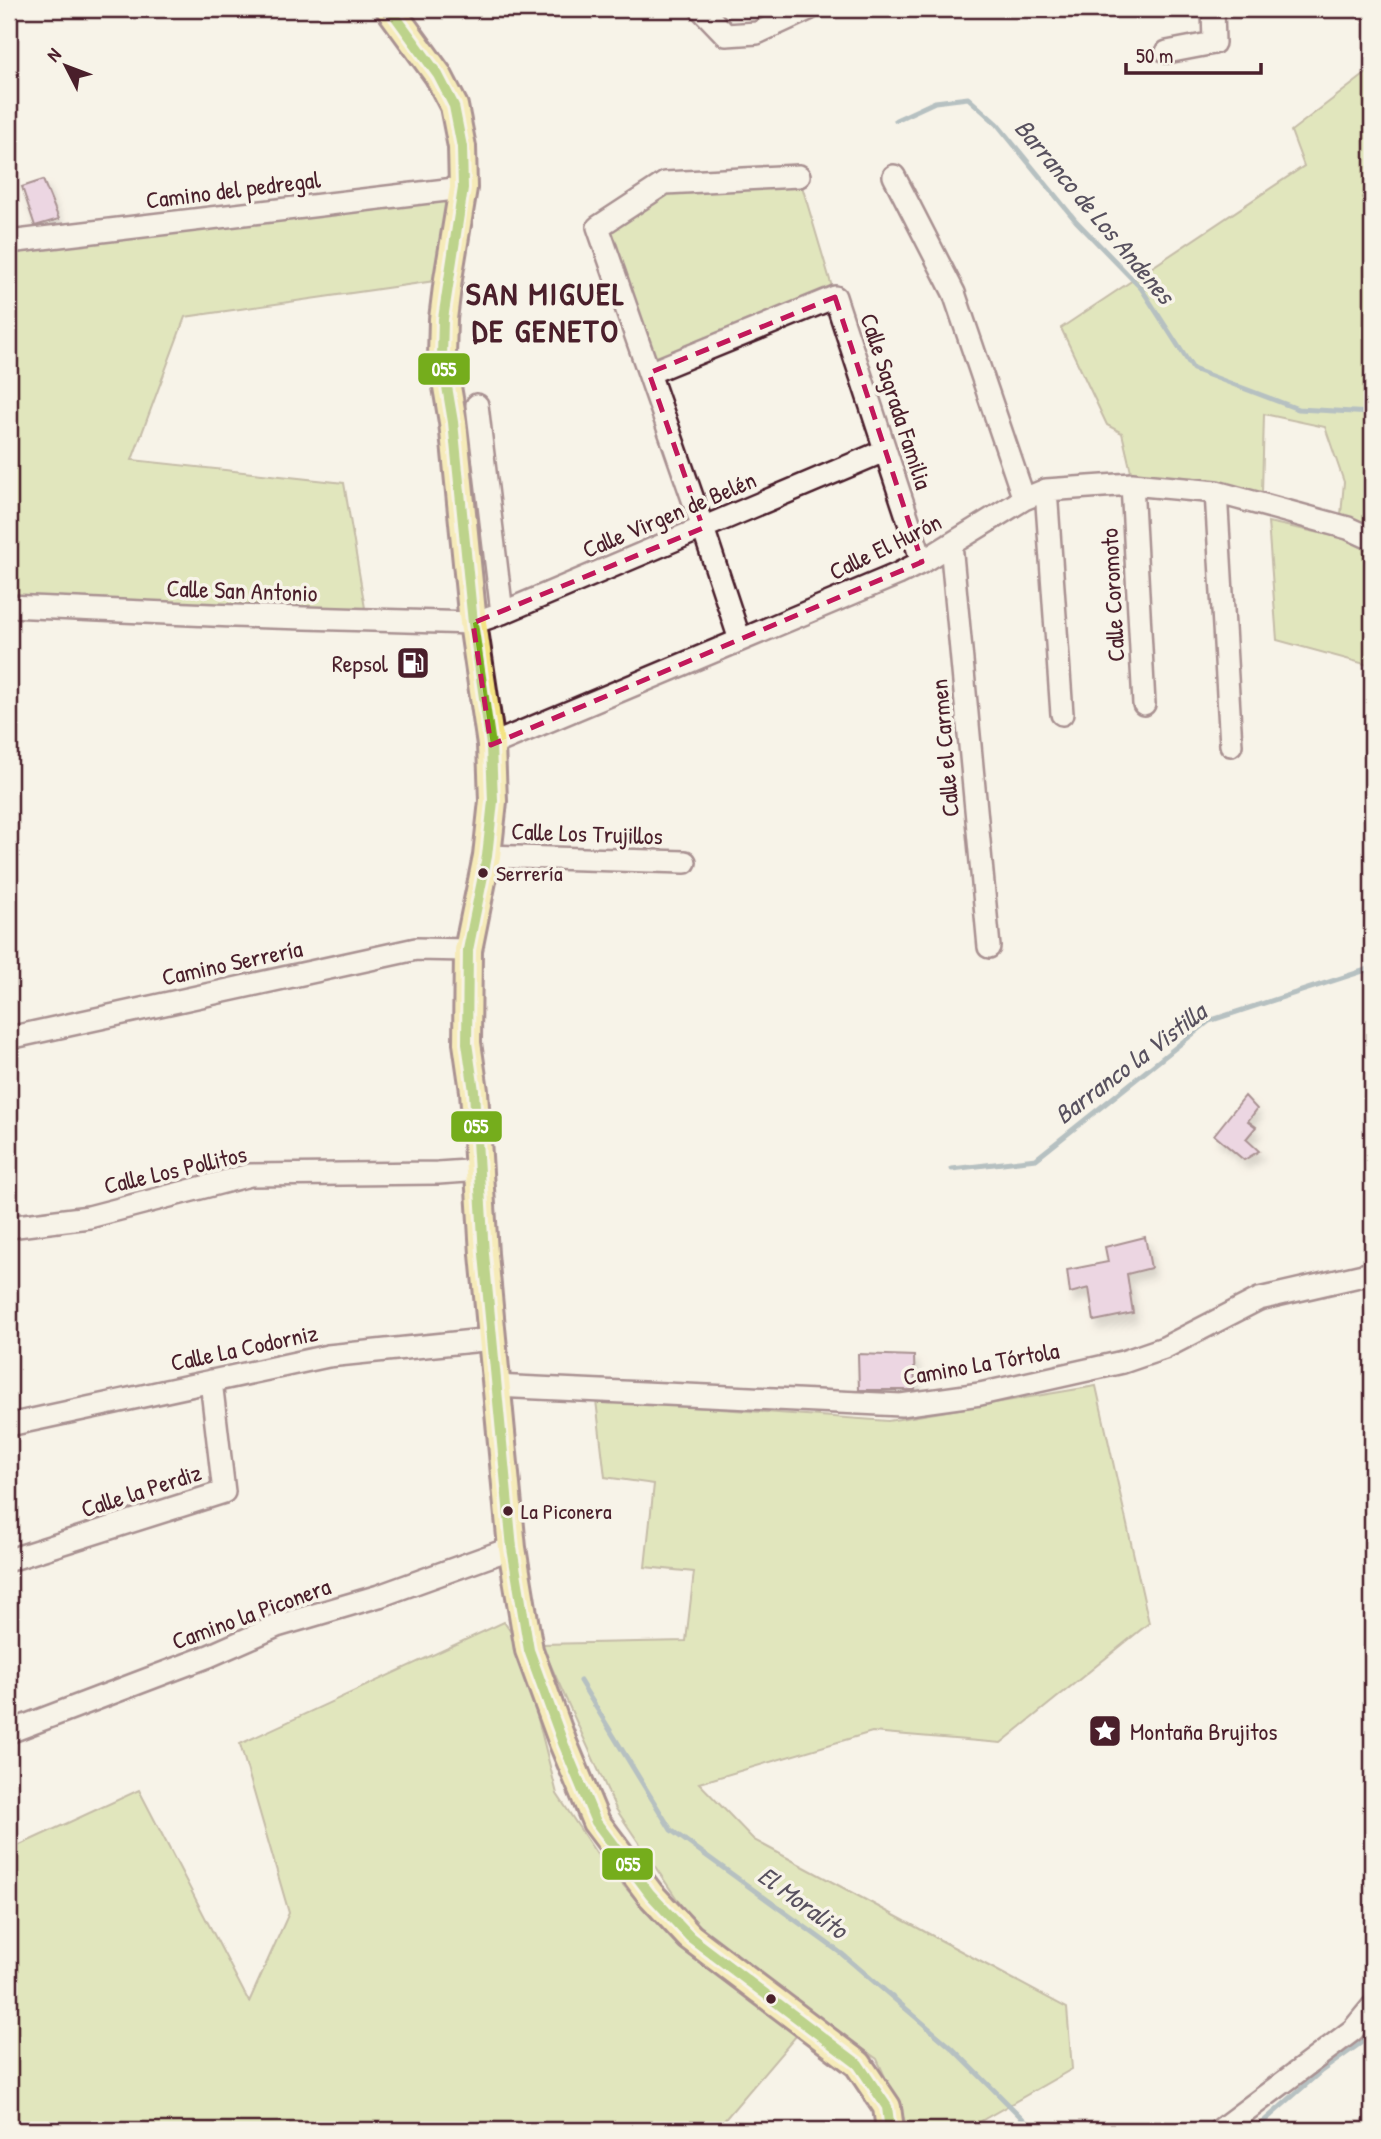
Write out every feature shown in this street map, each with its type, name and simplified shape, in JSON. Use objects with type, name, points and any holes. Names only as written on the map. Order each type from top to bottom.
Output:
[{"type":"main road","points":[[390,9],[438,75],[454,106],[462,147],[463,188],[444,305],[442,357],[453,422],[473,623],[491,745],[493,801],[487,856],[468,950],[467,1042],[474,1091],[481,1170],[484,1254],[512,1548],[529,1650],[596,1822],[650,1895],[690,1937],[858,2064],[887,2107],[890,2130]]},
{"type":"street","points":[[701,9],[726,35],[757,33],[809,9]]},
{"type":"street","points":[[1167,52],[1214,43],[1213,9]]},
{"type":"street","points":[[740,640],[598,227],[665,183],[799,176]]},
{"type":"street","points":[[894,176],[954,293],[1024,499]]},
{"type":"street","name":"Camino del pedregal","points":[[9,242],[463,188]]},
{"type":"street","name":"Calle Sagrada Familia","points":[[649,373],[835,297],[922,562]]},
{"type":"street","points":[[477,405],[502,614]]},
{"type":"street","name":"Calle Virgen de Belén","points":[[473,623],[502,614],[884,451]]},
{"type":"street","name":"Calle El Hurón","points":[[491,745],[922,562],[1024,499],[1046,490],[1132,484],[1216,492],[1348,528],[1372,539]]},
{"type":"street","name":"Calle Coromoto","points":[[1132,484],[1144,704]]},
{"type":"street","points":[[1046,490],[1062,714]]},
{"type":"street","points":[[1216,492],[1231,745]]},
{"type":"street","name":"Calle el Carmen","points":[[951,544],[989,947]]},
{"type":"street","name":"Calle San Antonio","points":[[9,606],[473,623]]},
{"type":"street","name":"Calle Los Trujillos","points":[[487,856],[685,862]]},
{"type":"street","name":"Camino Serrería","points":[[9,1038],[416,949],[468,950]]},
{"type":"street","name":"Calle Los Pollitos","points":[[9,1227],[89,1217],[250,1175],[481,1170]]},
{"type":"street","name":"Camino La Tórtola","points":[[497,1386],[901,1405],[981,1394],[1124,1362],[1164,1348],[1259,1299],[1372,1273]]},
{"type":"street","name":"Calle La Codorniz","points":[[9,1424],[328,1356],[493,1339]]},
{"type":"street","name":"Calle la Perdiz","points":[[9,1560],[224,1492],[211,1381]]},
{"type":"street","name":"Camino la Piconera","points":[[9,1732],[209,1656],[277,1626],[379,1596],[512,1548]]},
{"type":"street","points":[[1220,2130],[1353,2030],[1372,2007]]},
{"type":"highlighted area","points":[[835,297],[922,562],[491,745],[473,623],[703,528],[649,373]]},
{"type":"green space","points":[[1372,69],[1372,666],[1277,640],[1268,522],[1339,537],[1344,482],[1325,427],[1264,414],[1262,493],[1132,476],[1122,433],[1107,425],[1061,328],[1304,166],[1291,131]]},
{"type":"green space","points":[[799,176],[835,297],[649,373],[598,227],[665,183]]},
{"type":"green space","points":[[463,181],[448,279],[185,317],[132,460],[344,483],[367,620],[9,607],[9,242]]},
{"type":"green space","points":[[1096,1386],[1149,1623],[1001,1743],[872,1732],[699,1783],[754,1840],[1067,2008],[1072,2069],[974,2125],[974,2130],[909,2130],[877,2059],[700,1933],[616,1809],[541,1644],[686,1641],[694,1572],[645,1567],[654,1484],[605,1477],[596,1400],[888,1421]]},
{"type":"green space","points":[[504,1622],[519,1644],[557,1794],[602,1862],[682,1950],[797,2035],[716,2130],[9,2130],[9,1850],[139,1790],[249,2002],[289,1913],[240,1744]]},
{"type":"building","points":[[43,180],[59,219],[35,226],[22,187]]},
{"type":"building","points":[[1245,1096],[1257,1109],[1248,1121],[1256,1127],[1246,1139],[1259,1151],[1244,1160],[1214,1135]]},
{"type":"building","points":[[1145,1237],[1151,1268],[1127,1274],[1133,1313],[1094,1321],[1089,1288],[1070,1293],[1067,1270],[1108,1262],[1105,1247]]},
{"type":"building","points":[[858,1354],[914,1356],[915,1390],[859,1390]]},
{"type":"waterway","name":"Barranco de Los Andenes","points":[[896,120],[935,102],[968,98],[997,124],[1076,221],[1141,288],[1193,369],[1298,409],[1372,413]]},
{"type":"waterway","name":"Barranco la Vistilla","points":[[952,1169],[1036,1159],[1209,1021],[1372,968]]},
{"type":"waterway","name":"El Moralito","points":[[580,1681],[671,1830],[842,1954],[953,2049],[1034,2130]]},
{"type":"waterway","points":[[1254,2130],[1320,2072],[1372,2035]]},
{"type":"transit line","name":"055","points":[[390,9],[438,75],[454,106],[462,147],[463,188],[443,319],[442,357],[453,422],[473,623],[491,745],[493,801],[487,856],[468,950],[467,1043],[474,1091],[484,1254],[512,1548],[529,1650],[596,1822],[650,1894],[690,1937],[858,2064],[887,2107],[890,2130]]},
{"type":"place","name":"Repsol","points":[[413,663]]},
{"type":"place","name":"Serrería","points":[[483,873]]},
{"type":"place","name":"La Piconera","points":[[508,1511]]},
{"type":"place","name":"Montaña Brujitos","points":[[1105,1731]]},
{"type":"district","name":"SAN MIGUEL DE GENETO","points":[[546,312]]}]
